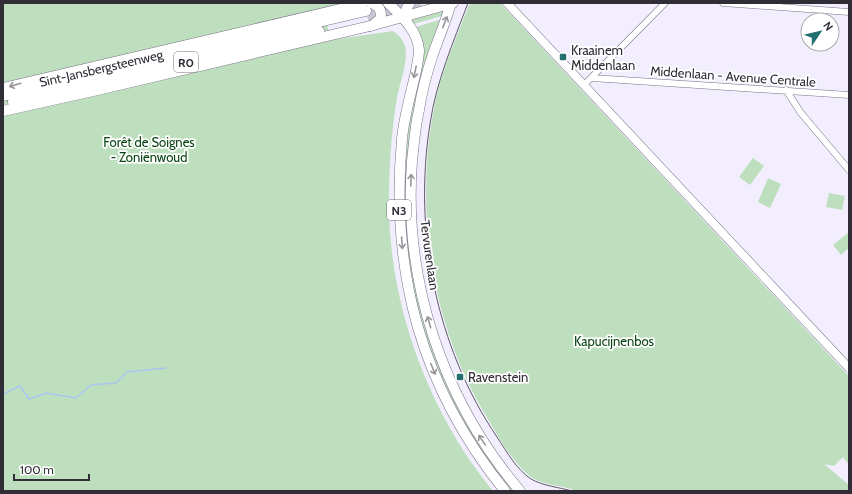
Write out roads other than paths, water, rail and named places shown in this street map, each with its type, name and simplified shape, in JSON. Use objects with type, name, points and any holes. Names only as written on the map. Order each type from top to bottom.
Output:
[{"type":"main road","name":"N3","points":[[388,3],[405,18]]},
{"type":"main road","points":[[405,18],[408,5],[410,3]]},
{"type":"main road","points":[[3,88],[367,10],[405,18],[452,3]]},
{"type":"main road","name":"Tervurenlaan","points":[[452,3],[426,79],[418,111],[411,179],[411,213],[416,266],[428,321],[449,379],[480,438],[504,472],[520,491]]},
{"type":"main road","points":[[3,111],[79,94],[367,10]]},
{"type":"main road","name":"Sint-Jansbergsteenweg","points":[[3,96],[367,10]]},
{"type":"main road","name":"Sint-Jansbergsteenweg","points":[[3,104],[367,10]]},
{"type":"main road","name":"Tervurenlaan","points":[[405,18],[418,43],[419,52],[402,137],[400,175],[399,214],[402,254],[411,301],[426,354],[444,395],[472,445],[505,491]]},
{"type":"street","points":[[507,3],[849,368]]},
{"type":"street","points":[[584,85],[665,3]]},
{"type":"street","points":[[723,3],[849,12]]},
{"type":"street","name":"Middenlaan - Avenue Centrale","points":[[592,78],[849,95]]},
{"type":"street","points":[[786,90],[801,113],[849,170]]},
{"type":"waterway","points":[[102,384],[116,383],[127,372],[166,368]]},
{"type":"waterway","points":[[3,394],[20,386],[29,399],[46,393],[76,398],[91,385],[101,384]]},
{"type":"tunnel","points":[[366,11],[404,3]]},
{"type":"tunnel","points":[[368,19],[436,3]]},
{"type":"tram line","points":[[468,3],[436,93],[425,164],[425,205],[428,246],[434,287],[445,327],[458,365],[476,402],[508,454],[516,465],[531,479],[546,485],[572,491]]},
{"type":"place","name":"Kraainem Middenlaan","points":[[563,57]]},
{"type":"place","name":"Ravenstein","points":[[460,377]]},
{"type":"park label","name":"Forêt de Soignes - Zoniënwoud","points":[[149,150]]},
{"type":"park label","name":"Kapucijnenbos","points":[[614,341]]}]
